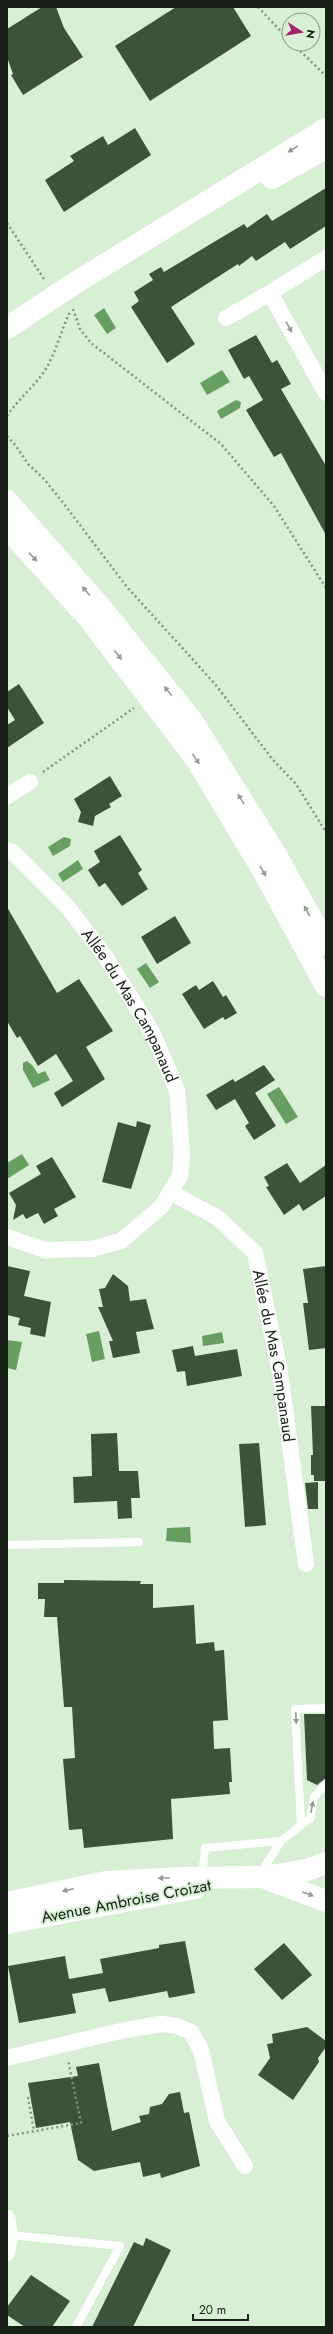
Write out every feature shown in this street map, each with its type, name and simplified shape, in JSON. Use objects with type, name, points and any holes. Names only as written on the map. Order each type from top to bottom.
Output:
[{"type":"street","points":[[7,328],[75,283],[182,219],[326,129]]},
{"type":"street","points":[[182,219],[270,179],[326,148]]},
{"type":"street","points":[[226,318],[270,293],[326,258]]},
{"type":"street","points":[[270,293],[326,393]]},
{"type":"street","points":[[7,502],[102,609],[192,721],[276,855],[326,945]]},
{"type":"street","points":[[7,528],[87,616],[197,760],[265,874],[326,986]]},
{"type":"street","points":[[7,796],[30,782]]},
{"type":"street","name":"Allée du Mas Campanaud","points":[[7,850],[12,852],[67,906],[105,956],[152,1032],[177,1090],[182,1154],[180,1176],[162,1206],[121,1241],[92,1249],[45,1250],[7,1238]]},
{"type":"street","name":"Allée du Mas Campanaud","points":[[170,1192],[218,1218],[255,1253],[280,1372],[306,1564]]},
{"type":"street","name":"Avenue Ambroise Croizat","points":[[7,1923],[307,1870],[326,1863]]},
{"type":"street","name":"Avenue Ambroise Croizat","points":[[7,1903],[106,1882],[202,1878],[255,1878],[326,1901]]},
{"type":"street","points":[[7,2058],[65,2044],[162,2024],[177,2026],[191,2032],[201,2050],[217,2121],[245,2166]]},
{"type":"street","points":[[7,2218],[10,2235],[7,2253]]},
{"type":"lane","points":[[7,1544],[139,1542]]},
{"type":"lane","points":[[301,1825],[295,1709],[326,1708]]},
{"type":"lane","points":[[255,1878],[281,1841],[310,1819],[314,1797],[326,1784]]},
{"type":"lane","points":[[202,1878],[205,1848],[281,1841]]},
{"type":"lane","points":[[10,2235],[120,2246],[76,2327]]},
{"type":"path","points":[[258,7],[281,31]]},
{"type":"path","points":[[301,52],[326,76]]},
{"type":"path","points":[[7,223],[47,284]]},
{"type":"path","points":[[7,416],[19,399],[41,376],[53,355],[60,332],[72,308],[75,283]]},
{"type":"path","points":[[72,308],[80,329],[91,343],[221,444],[274,506],[326,588]]},
{"type":"path","points":[[7,436],[28,464],[44,479],[128,587],[215,684],[273,760],[296,784],[326,832]]},
{"type":"path","points":[[30,782],[150,697]]},
{"type":"path","points":[[7,2136],[81,2123],[65,2044]]},
{"type":"path","points":[[28,2097],[34,2131]]},
{"type":"shaded area","points":[[104,308],[116,328],[107,334],[94,315]]},
{"type":"shaded area","points":[[222,370],[230,382],[207,395],[200,383]]},
{"type":"shaded area","points":[[236,400],[241,402],[240,408],[221,419],[217,411]]},
{"type":"shaded area","points":[[64,837],[71,839],[70,846],[53,856],[48,847]]},
{"type":"shaded area","points":[[78,860],[83,869],[63,882],[58,874]]},
{"type":"shaded area","points":[[146,963],[159,982],[150,988],[137,969]]},
{"type":"shaded area","points":[[27,1061],[33,1066],[38,1074],[45,1071],[50,1080],[33,1088],[23,1070],[23,1063]]},
{"type":"shaded area","points":[[279,1087],[298,1117],[286,1124],[267,1094]]},
{"type":"shaded area","points":[[22,1154],[29,1165],[7,1179],[7,1163]]},
{"type":"shaded area","points":[[99,1331],[105,1359],[92,1362],[86,1334]]},
{"type":"shaded area","points":[[222,1332],[224,1343],[203,1346],[202,1336]]},
{"type":"shaded area","points":[[7,1340],[22,1342],[16,1370],[7,1368]]},
{"type":"shaded area","points":[[190,1527],[191,1543],[166,1541],[167,1528]]},
{"type":"building","points":[[42,7],[56,7],[64,28],[83,57],[23,95],[11,75],[13,74],[7,57],[7,29]]},
{"type":"building","points":[[176,7],[233,7],[251,36],[150,101],[115,46]]},
{"type":"building","points":[[135,128],[151,155],[64,212],[45,180],[74,161],[70,156],[103,136],[108,145]]},
{"type":"building","points":[[326,188],[326,226],[290,249],[285,242],[256,261],[252,256],[239,266],[238,264],[171,307],[195,344],[167,363],[131,307],[139,301],[134,292],[153,280],[149,274],[161,267],[164,272],[244,224],[247,228],[267,214],[272,221]]},
{"type":"building","points":[[256,335],[272,363],[277,360],[291,384],[281,389],[326,466],[326,535],[281,453],[274,457],[246,410],[263,400],[249,376],[244,379],[228,350]]},
{"type":"building","points":[[19,684],[44,723],[7,748],[7,725],[15,720],[7,707],[7,692]]},
{"type":"building","points":[[110,776],[122,796],[109,804],[111,807],[95,816],[93,826],[78,822],[81,812],[74,799]]},
{"type":"building","points":[[120,835],[142,870],[138,873],[148,889],[122,906],[105,883],[99,887],[88,870],[100,862],[94,851]]},
{"type":"building","points":[[7,907],[57,993],[79,979],[113,1031],[86,1047],[105,1079],[62,1107],[54,1093],[73,1081],[56,1054],[38,1066],[20,1036],[17,1038],[7,1021]]},
{"type":"building","points":[[175,916],[191,943],[157,964],[141,937]]},
{"type":"building","points":[[213,981],[223,997],[226,995],[237,1013],[225,1020],[223,1017],[204,1029],[182,994],[196,985],[199,990]]},
{"type":"building","points":[[264,1065],[275,1080],[255,1093],[276,1126],[254,1140],[245,1126],[249,1123],[235,1099],[216,1110],[206,1095],[233,1079],[235,1082]]},
{"type":"building","points":[[137,1121],[151,1125],[131,1189],[102,1182],[118,1122],[136,1127]]},
{"type":"building","points":[[52,1157],[76,1197],[54,1209],[58,1216],[44,1224],[38,1213],[26,1219],[23,1214],[13,1220],[16,1205],[9,1193],[41,1174],[36,1166]]},
{"type":"building","points":[[287,1163],[300,1183],[326,1165],[326,1196],[303,1211],[299,1204],[284,1215],[266,1187],[269,1186],[264,1177]]},
{"type":"building","points":[[7,1266],[30,1271],[24,1296],[51,1302],[45,1337],[30,1334],[31,1328],[18,1325],[20,1318],[7,1315]]},
{"type":"building","points":[[326,1266],[326,1348],[309,1350],[303,1303],[308,1303],[303,1269]]},
{"type":"building","points":[[113,1274],[128,1286],[130,1301],[146,1299],[154,1329],[136,1332],[140,1353],[113,1358],[109,1341],[113,1341],[98,1307],[103,1307],[99,1289],[105,1288]]},
{"type":"building","points":[[193,1346],[195,1356],[237,1349],[242,1376],[187,1386],[185,1371],[177,1372],[172,1350]]},
{"type":"building","points":[[311,1406],[326,1406],[326,1481],[314,1481],[314,1475],[311,1475],[311,1455],[313,1455]]},
{"type":"building","points":[[117,1433],[119,1471],[138,1471],[140,1498],[131,1498],[132,1518],[118,1519],[117,1501],[74,1503],[73,1477],[92,1476],[91,1434]]},
{"type":"building","points":[[259,1443],[266,1525],[245,1527],[239,1444]]},
{"type":"building","points":[[318,1482],[318,1509],[308,1509],[305,1483]]},
{"type":"building","points":[[64,1580],[141,1581],[140,1584],[153,1584],[153,1608],[194,1605],[196,1644],[214,1642],[215,1651],[224,1650],[228,1720],[213,1721],[214,1749],[230,1748],[232,1782],[229,1782],[230,1794],[171,1799],[173,1839],[84,1848],[82,1829],[69,1830],[63,1759],[75,1758],[72,1707],[64,1707],[57,1617],[44,1617],[45,1599],[38,1599],[38,1583],[64,1583]]},
{"type":"building","points":[[304,1714],[326,1714],[326,1778],[317,1785],[307,1780]]},
{"type":"building","points":[[185,1941],[195,1993],[169,1998],[167,1991],[109,2002],[105,1988],[72,1994],[76,2013],[19,2023],[8,1966],[65,1956],[69,1979],[103,1973],[100,1959],[159,1948],[159,1945]]},
{"type":"building","points":[[284,1943],[312,1975],[282,2000],[254,1969]]},
{"type":"building","points":[[307,2027],[326,2041],[326,2047],[318,2058],[319,2062],[293,2100],[258,2075],[270,2058],[267,2044],[273,2043],[272,2034]]},
{"type":"building","points":[[99,2063],[112,2131],[141,2122],[139,2116],[149,2114],[150,2107],[162,2104],[169,2094],[180,2092],[184,2113],[189,2112],[200,2166],[161,2178],[160,2173],[143,2177],[140,2162],[94,2171],[78,2160],[70,2122],[36,2128],[28,2083],[78,2076],[76,2067]]},
{"type":"building","points":[[146,2238],[171,2250],[133,2327],[92,2327],[134,2242],[143,2246]]},
{"type":"building","points":[[31,2275],[70,2301],[52,2327],[25,2327],[7,2315],[7,2307]]}]
